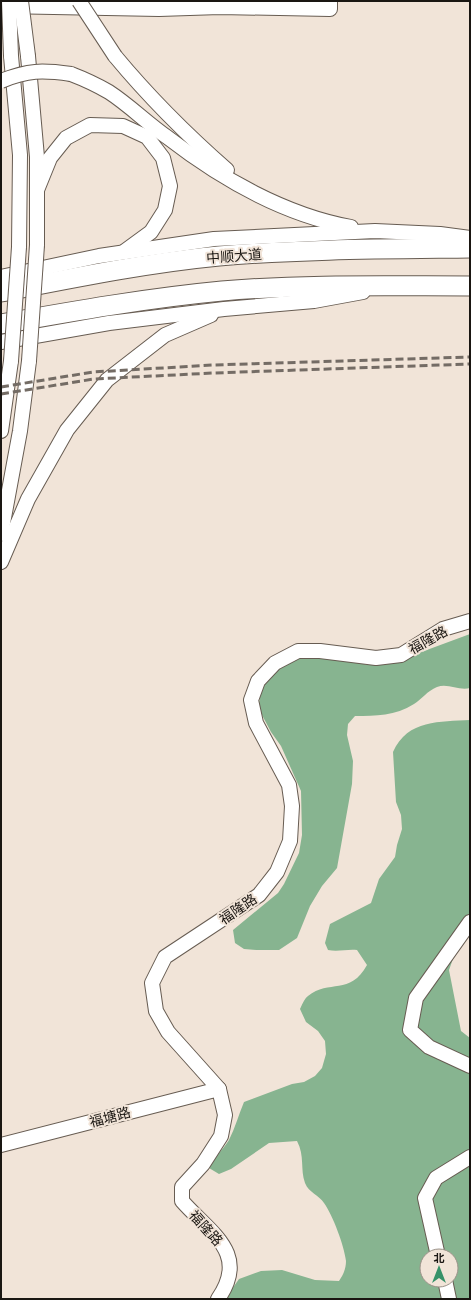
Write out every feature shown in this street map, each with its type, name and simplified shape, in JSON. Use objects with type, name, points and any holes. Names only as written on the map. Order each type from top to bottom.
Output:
[{"type":"highway","name":"中顺大道","points":[[1,292],[103,272],[218,256],[316,251],[470,248]]},
{"type":"highway","points":[[1,324],[109,305],[223,291],[395,286],[470,286]]},
{"type":"main road","points":[[1,431],[11,361],[19,247],[20,155],[11,56],[10,1]]},
{"type":"main road","points":[[1,534],[20,431],[29,361],[37,245],[37,156],[28,56],[21,1]]},
{"type":"main road","points":[[79,1],[115,56],[144,90],[195,142],[250,190]]},
{"type":"main road","points":[[1,6],[159,9],[330,5]]},
{"type":"main road","points":[[1,81],[21,73],[46,70],[71,74],[110,93],[190,154],[214,170],[250,190],[288,208],[325,222],[375,231]]},
{"type":"main road","points":[[37,190],[50,158],[66,138],[90,125],[123,126],[147,137],[163,158],[170,186],[166,210],[151,232],[124,252]]},
{"type":"main road","points":[[1,277],[124,252],[214,239],[375,231],[440,234],[470,238]]},
{"type":"main road","points":[[1,342],[110,323],[224,309],[314,301],[395,286]]},
{"type":"main road","points":[[1,562],[28,499],[67,430],[107,380],[165,335],[224,309]]},
{"type":"main road","name":"福隆路","points":[[218,1299],[226,1287],[230,1271],[229,1254],[218,1239],[182,1201],[182,1187],[203,1164],[222,1136],[225,1115],[219,1089],[168,1032],[156,1011],[152,983],[165,957],[259,895],[277,872],[290,841],[292,806],[289,786],[256,723],[251,700],[258,681],[275,663],[298,650],[320,650],[376,658],[401,655],[443,629],[470,621]]},
{"type":"main road","points":[[470,922],[416,998],[410,1030],[429,1047],[470,1066]]},
{"type":"main road","name":"福塘路","points":[[1,1146],[219,1089]]},
{"type":"main road","points":[[436,1248],[425,1198],[436,1178],[470,1157]]},
{"type":"main road","points":[[447,1288],[450,1299]]},
{"type":"green space","points":[[470,634],[470,688],[462,689],[445,686],[437,687],[414,704],[400,711],[378,715],[355,716],[348,724],[347,735],[353,761],[352,784],[337,868],[322,886],[310,906],[297,938],[279,950],[244,949],[235,943],[233,930],[278,893],[284,884],[299,853],[302,835],[301,791],[281,746],[271,732],[262,715],[259,704],[261,691],[268,679],[289,660],[307,656],[349,660],[368,665],[389,664]]},
{"type":"green space","points":[[470,720],[470,911],[449,970],[461,1031],[470,1038],[470,1299],[225,1299],[239,1279],[261,1271],[282,1270],[315,1280],[339,1281],[344,1272],[346,1261],[338,1231],[324,1203],[309,1189],[305,1183],[302,1157],[297,1141],[269,1143],[231,1169],[219,1174],[209,1168],[213,1160],[229,1140],[244,1102],[292,1084],[304,1082],[315,1076],[322,1068],[326,1054],[325,1041],[318,1031],[306,1022],[300,1009],[304,1000],[308,996],[324,988],[339,986],[354,981],[367,965],[357,950],[328,950],[325,943],[330,924],[371,903],[379,879],[395,857],[402,829],[401,815],[396,802],[393,752],[399,741],[407,733],[426,724]]},
{"type":"railway","points":[[1,387],[93,372],[213,365],[470,357]]},
{"type":"railway","points":[[1,394],[94,379],[213,373],[470,364]]}]
